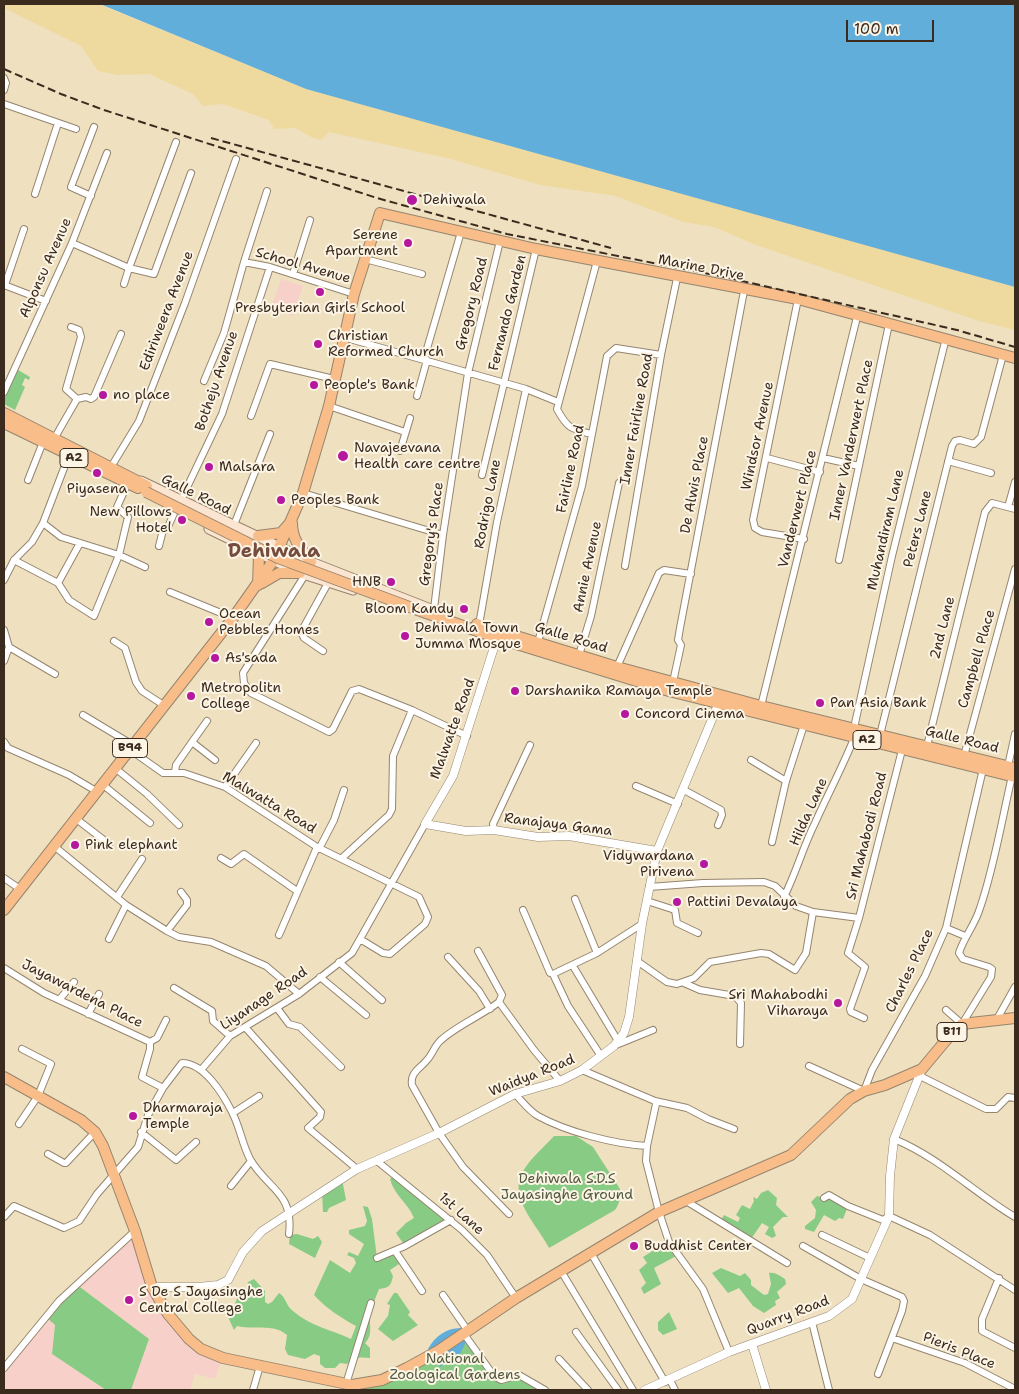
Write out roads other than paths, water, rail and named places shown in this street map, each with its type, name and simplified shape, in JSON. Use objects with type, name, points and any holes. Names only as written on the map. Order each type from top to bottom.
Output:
[{"type":"main road","name":"Marine Drive","points":[[365,259],[380,212],[536,249],[677,278],[798,299],[1015,358]]},
{"type":"main road","points":[[273,561],[292,522],[303,493],[328,406],[343,337],[365,259]]},
{"type":"main road","name":"Galle Road","points":[[4,413],[278,558],[416,607],[673,682],[720,699],[761,706],[854,732],[902,750],[964,756],[1013,772]]},
{"type":"main road","name":"Galle Road","points":[[4,423],[69,455],[115,471]]},
{"type":"main road","points":[[115,471],[127,485],[236,543],[302,574],[331,584],[437,613]]},
{"type":"main road","points":[[115,471],[182,500],[311,562],[437,613]]},
{"type":"main road","points":[[258,536],[281,533],[292,522]]},
{"type":"main road","points":[[292,522],[292,533],[297,545],[311,562]]},
{"type":"main road","points":[[236,543],[243,538],[243,530]]},
{"type":"main road","points":[[257,586],[258,554]]},
{"type":"main road","name":"B94","points":[[4,910],[233,618],[273,561]]},
{"type":"main road","points":[[331,584],[332,578],[338,572]]},
{"type":"main road","points":[[257,586],[279,573],[302,574]]},
{"type":"main road","name":"Galle Road","points":[[437,613],[497,638],[720,699],[804,725],[880,735],[983,769],[1013,772]]},
{"type":"main road","name":"B11","points":[[4,1077],[81,1120],[95,1132],[103,1146],[135,1230],[152,1287],[177,1327],[201,1349],[223,1358],[350,1387],[382,1380],[408,1368],[466,1333],[516,1298],[659,1212],[791,1155],[850,1099],[864,1091],[921,1073],[952,1032],[962,1024],[1015,1018]]},
{"type":"street","points":[[4,90],[5,79]]},
{"type":"street","points":[[4,104],[76,129]]},
{"type":"street","points":[[35,194],[58,123]]},
{"type":"street","points":[[91,196],[71,187],[94,126]]},
{"type":"street","points":[[124,284],[176,142]]},
{"type":"street","name":"Alponsu Avenue","points":[[4,392],[72,243],[107,153]]},
{"type":"street","name":"Ediriweera Avenue","points":[[115,471],[138,420],[185,303],[236,159]]},
{"type":"street","points":[[72,243],[129,268],[154,274],[191,173]]},
{"type":"street","name":"School Avenue","points":[[204,382],[224,333],[267,191]]},
{"type":"street","points":[[293,274],[310,220]]},
{"type":"street","points":[[24,230],[4,285],[46,301]]},
{"type":"street","points":[[417,396],[425,360],[461,232]]},
{"type":"street","name":"Gregory Road","points":[[468,373],[500,241]]},
{"type":"street","name":"Fernando Garden","points":[[482,475],[536,249]]},
{"type":"street","points":[[365,259],[422,274]]},
{"type":"street","points":[[591,434],[573,430],[564,423],[557,409],[597,261]]},
{"type":"street","name":"School Avenue","points":[[244,262],[270,267],[354,294]]},
{"type":"street","name":"Botheju Avenue","points":[[182,500],[222,414],[270,267]]},
{"type":"street","name":"Inner Fairline Road","points":[[625,566],[661,355],[677,278]]},
{"type":"street","name":"De Alwis Place","points":[[673,682],[681,645],[678,640],[744,290]]},
{"type":"street","name":"Windsor Avenue","points":[[798,299],[753,520],[755,528],[762,532],[804,539]]},
{"type":"street","name":"Vanderwert Place","points":[[761,706],[804,539],[857,316]]},
{"type":"street","name":"Inner Vanderwert Place","points":[[839,560],[889,324]]},
{"type":"street","points":[[71,327],[79,330],[81,337],[66,389],[77,399]]},
{"type":"street","points":[[54,438],[77,399],[86,396],[91,399],[94,397],[121,334]]},
{"type":"street","points":[[343,337],[504,382],[558,402]]},
{"type":"street","name":"Muhandiram Lane","points":[[854,732],[892,556],[946,338]]},
{"type":"street","name":"Fairline Road","points":[[538,642],[582,486],[607,356],[610,351],[616,348],[661,355]]},
{"type":"street","name":"Peters Lane","points":[[880,735],[948,460],[955,440],[974,444],[981,437],[1003,355]]},
{"type":"street","points":[[251,416],[270,364],[334,379]]},
{"type":"street","name":"Gregory's Place","points":[[437,613],[442,535],[468,373]]},
{"type":"street","name":"Rodrigo Lane","points":[[479,625],[497,522],[526,389]]},
{"type":"street","points":[[328,406],[405,432]]},
{"type":"street","points":[[400,451],[410,418]]},
{"type":"street","points":[[234,525],[270,434]]},
{"type":"street","points":[[28,480],[43,442]]},
{"type":"street","points":[[4,580],[14,560],[32,542],[44,523],[69,455]]},
{"type":"street","points":[[767,458],[820,472]]},
{"type":"street","points":[[823,458],[860,466]]},
{"type":"street","points":[[948,460],[991,473]]},
{"type":"street","points":[[1015,482],[1008,506],[1015,509]]},
{"type":"street","name":"Annie Avenue","points":[[579,655],[591,616],[619,483]]},
{"type":"street","points":[[14,560],[58,583],[69,600],[94,616],[119,555],[128,517],[117,507],[127,485]]},
{"type":"street","points":[[303,493],[442,535]]},
{"type":"street","name":"2nd Lane","points":[[926,751],[985,512],[992,503],[1008,506]]},
{"type":"street","points":[[159,546],[163,530],[167,529],[175,511]]},
{"type":"street","points":[[44,523],[61,537],[119,555],[145,567]]},
{"type":"street","points":[[58,583],[80,543]]},
{"type":"street","name":"Campbell Place","points":[[964,756],[1015,569]]},
{"type":"street","points":[[617,667],[659,573],[664,570],[691,574]]},
{"type":"street","points":[[302,574],[243,673],[244,683],[252,693],[329,732],[333,729],[352,691],[359,689],[412,710],[466,736]]},
{"type":"street","points":[[323,651],[304,638],[301,632],[331,584]]},
{"type":"street","points":[[170,592],[233,618]]},
{"type":"street","points":[[4,630],[9,647],[4,661]]},
{"type":"street","name":"Malwatte Road","points":[[426,824],[452,776],[497,638]]},
{"type":"street","points":[[114,641],[125,648],[136,682],[142,691],[165,706]]},
{"type":"street","points":[[9,647],[55,674]]},
{"type":"street","name":"Waidya Road","points":[[152,1287],[198,1287],[218,1285],[228,1280],[252,1241],[289,1211],[357,1169],[439,1133],[515,1094],[560,1081],[582,1070],[616,1044],[624,1033],[629,1017],[642,924],[657,850],[684,790],[720,699]]},
{"type":"street","points":[[342,858],[389,815],[392,809],[393,756],[412,710]]},
{"type":"street","name":"Malwatta Road","points":[[84,715],[131,747],[163,774],[184,773],[225,788],[318,848],[419,897],[428,917],[425,924],[390,954],[384,953],[360,939]]},
{"type":"street","points":[[175,772],[176,765],[207,721]]},
{"type":"street","points":[[772,842],[786,781],[804,725]]},
{"type":"street","name":"Hilda Lane","points":[[784,897],[795,875],[814,824],[842,769],[854,732]]},
{"type":"street","points":[[946,1010],[962,1024],[977,1003],[992,973],[989,967],[960,956],[959,953],[980,909],[1013,772],[1015,734]]},
{"type":"street","points":[[4,742],[8,748],[99,788],[150,823]]},
{"type":"street","points":[[192,742],[215,760]]},
{"type":"street","points":[[225,788],[256,743]]},
{"type":"street","points":[[494,830],[493,824],[530,745]]},
{"type":"street","name":"Sri Mahabodi Road","points":[[650,887],[703,882],[764,882],[775,886],[784,897],[796,906],[814,912],[859,918],[902,750]]},
{"type":"street","points":[[751,760],[786,781]]},
{"type":"street","points":[[115,768],[147,794],[179,825]]},
{"type":"street","name":"Charles Place","points":[[864,1091],[872,1070],[925,976],[946,928],[983,769]]},
{"type":"street","points":[[636,786],[678,804]]},
{"type":"street","points":[[279,935],[297,891],[334,820],[344,790]]},
{"type":"street","points":[[684,790],[721,810],[722,815],[718,825]]},
{"type":"street","points":[[75,818],[109,844]]},
{"type":"street","name":"Ranajaya Gama","points":[[426,824],[466,831],[494,830],[538,837],[569,836],[657,850]]},
{"type":"street","name":"Liyanage Road","points":[[201,1070],[230,1036],[299,994],[352,952],[426,824]]},
{"type":"street","points":[[54,846],[126,905],[166,931],[180,936],[211,942],[266,966],[299,994]]},
{"type":"street","points":[[221,858],[231,864],[244,854],[297,891]]},
{"type":"street","points":[[117,897],[142,859]]},
{"type":"street","points":[[4,878],[20,889]]},
{"type":"street","points":[[166,931],[187,905],[187,900],[181,892]]},
{"type":"street","points":[[575,899],[597,953]]},
{"type":"street","points":[[646,901],[675,910],[677,923],[698,933]]},
{"type":"street","points":[[109,939],[126,905]]},
{"type":"street","points":[[523,910],[550,973],[553,974],[568,1006],[601,1056]]},
{"type":"street","points":[[684,983],[710,962],[761,953],[769,954],[794,970],[806,953],[814,912]]},
{"type":"street","points":[[859,918],[848,953],[862,964],[865,972],[850,1009],[851,1012],[864,1018]]},
{"type":"street","points":[[553,974],[597,953],[642,924]]},
{"type":"street","points":[[946,928],[966,936]]},
{"type":"street","points":[[478,951],[502,995],[499,1002],[442,1040],[431,1051],[429,1059],[414,1072],[411,1079],[412,1085],[439,1133],[463,1167],[509,1214]]},
{"type":"street","points":[[448,957],[479,991],[490,1009]]},
{"type":"street","points":[[637,961],[667,982],[684,983],[691,987],[735,996],[741,1003],[740,1044]]},
{"type":"street","points":[[340,962],[382,1000]]},
{"type":"street","points":[[572,966],[616,1044],[653,1030]]},
{"type":"street","name":"Jayawardena Place","points":[[4,968],[59,1000],[150,1042],[150,1049],[142,1077],[163,1088]]},
{"type":"street","points":[[320,977],[366,1015]]},
{"type":"street","points":[[59,1000],[74,982]]},
{"type":"street","points":[[997,1019],[1015,987]]},
{"type":"street","points":[[174,988],[212,1011],[213,1021],[230,1036]]},
{"type":"street","points":[[88,1014],[98,994]]},
{"type":"street","points":[[499,1002],[534,1050],[560,1081]]},
{"type":"street","points":[[277,1008],[289,1024],[300,1027],[341,1067]]},
{"type":"street","points":[[150,1042],[157,1038],[166,1020]]},
{"type":"street","points":[[245,1027],[320,1112],[320,1117],[308,1128],[357,1169]]},
{"type":"street","points":[[19,1124],[38,1096],[51,1064],[22,1049]]},
{"type":"street","points":[[4,1217],[14,1206],[64,1228],[79,1221],[97,1194],[138,1147],[141,1132],[163,1088],[182,1063],[189,1063],[201,1070],[216,1087],[233,1113],[251,1161],[280,1194],[289,1211],[289,1234]]},
{"type":"street","points":[[809,1066],[864,1091]]},
{"type":"street","points":[[582,1070],[655,1101],[687,1108],[708,1120],[734,1129]]},
{"type":"street","points":[[921,1073],[986,1109],[996,1108],[1008,1096],[1015,1098]]},
{"type":"street","name":"Quarry Road","points":[[645,1390],[729,1352],[829,1316],[852,1299],[889,1216],[890,1176],[894,1140],[921,1073]]},
{"type":"street","points":[[515,1094],[536,1115],[566,1127],[608,1140],[647,1146]]},
{"type":"street","points":[[233,1113],[260,1096]]},
{"type":"street","points":[[655,1101],[646,1161],[659,1212],[668,1241],[704,1289],[729,1352]]},
{"type":"street","points":[[48,1154],[66,1163],[95,1132]]},
{"type":"street","points":[[141,1132],[176,1160],[196,1142]]},
{"type":"street","points":[[894,1140],[916,1148],[946,1167],[986,1200],[1015,1217]]},
{"type":"street","points":[[231,1186],[251,1161]]},
{"type":"street","name":"1st Lane","points":[[377,1161],[451,1220],[487,1255],[516,1298]]},
{"type":"street","points":[[824,1198],[829,1195],[848,1206],[883,1220],[889,1216],[930,1235],[1015,1290]]},
{"type":"street","points":[[686,1201],[787,1263]]},
{"type":"street","points":[[377,1258],[451,1220]]},
{"type":"street","points":[[4,1368],[59,1301],[135,1230]]},
{"type":"street","points":[[822,1235],[870,1258]]},
{"type":"street","points":[[803,1246],[861,1279],[902,1297],[904,1301],[878,1374]]},
{"type":"street","points":[[395,1250],[422,1291]]},
{"type":"street","points":[[591,1253],[675,1390]]},
{"type":"street","points":[[561,1271],[633,1390]]},
{"type":"street","points":[[999,1278],[982,1319],[982,1331],[1015,1348]]},
{"type":"street","points":[[443,1295],[494,1376],[501,1380],[519,1375],[545,1390]]},
{"type":"street","points":[[350,1387],[371,1303]]},
{"type":"street","points":[[812,1322],[829,1390]]},
{"type":"street","points":[[576,1332],[618,1390]]},
{"type":"street","name":"Pieris Place","points":[[892,1338],[965,1364],[1015,1389]]},
{"type":"street","points":[[752,1344],[766,1390]]},
{"type":"street","points":[[559,1359],[588,1390]]},
{"type":"street","points":[[253,1390],[260,1366]]},
{"type":"water","points":[[100,4],[1015,4],[1015,287],[306,89]]},
{"type":"water","points":[[463,1328],[470,1341],[466,1342],[458,1358],[450,1359],[440,1367],[438,1356],[428,1349],[442,1333],[452,1329]]},
{"type":"railway","points":[[4,69],[61,94],[104,110],[377,198],[507,234],[729,278],[957,330],[1015,347]]},
{"type":"railway","points":[[211,138],[611,248]]},
{"type":"place","name":"Dehiwala","points":[[412,200]]},
{"type":"place","name":"Serene Apartment","points":[[408,243]]},
{"type":"place","name":"Presbyterian Girls School","points":[[320,292]]},
{"type":"place","name":"Christian Reformed Church","points":[[318,344]]},
{"type":"place","name":"People's Bank","points":[[314,385]]},
{"type":"place","name":"no place","points":[[103,395]]},
{"type":"place","name":"Navajeevana Health care centre","points":[[343,456]]},
{"type":"place","name":"Malsara","points":[[209,467]]},
{"type":"place","name":"Piyasena","points":[[97,473]]},
{"type":"place","name":"Peoples Bank","points":[[281,500]]},
{"type":"place","name":"New Pillows Hotel","points":[[182,520]]},
{"type":"place","name":"HNB","points":[[391,582]]},
{"type":"place","name":"Bloom Kandy","points":[[464,609]]},
{"type":"place","name":"Ocean Pebbles Homes","points":[[209,622]]},
{"type":"place","name":"Dehiwala Town Jumma Mosque","points":[[405,636]]},
{"type":"place","name":"As'sada","points":[[215,658]]},
{"type":"place","name":"Darshanika Ramaya Temple","points":[[515,691]]},
{"type":"place","name":"Metropolitn College","points":[[191,696]]},
{"type":"place","name":"Pan Asia Bank","points":[[820,703]]},
{"type":"place","name":"Concord Cinema","points":[[625,714]]},
{"type":"place","name":"Pink elephant","points":[[75,845]]},
{"type":"place","name":"Vidywardana Pirivena","points":[[704,864]]},
{"type":"place","name":"Pattini Devalaya","points":[[677,902]]},
{"type":"place","name":"Sri Mahabodhi Viharaya","points":[[838,1003]]},
{"type":"place","name":"Dharmaraja Temple","points":[[133,1116]]},
{"type":"place","name":"Buddhist Center","points":[[634,1246]]},
{"type":"place","name":"S De S Jayasinghe Central College","points":[[129,1300]]},
{"type":"district","name":"Dehiwala","points":[[274,552]]},
{"type":"park label","name":"Dehiwala S.D.S Jayasinghe Ground","points":[[567,1188]]},
{"type":"park label","name":"National Zoological Gardens","points":[[455,1368]]}]
